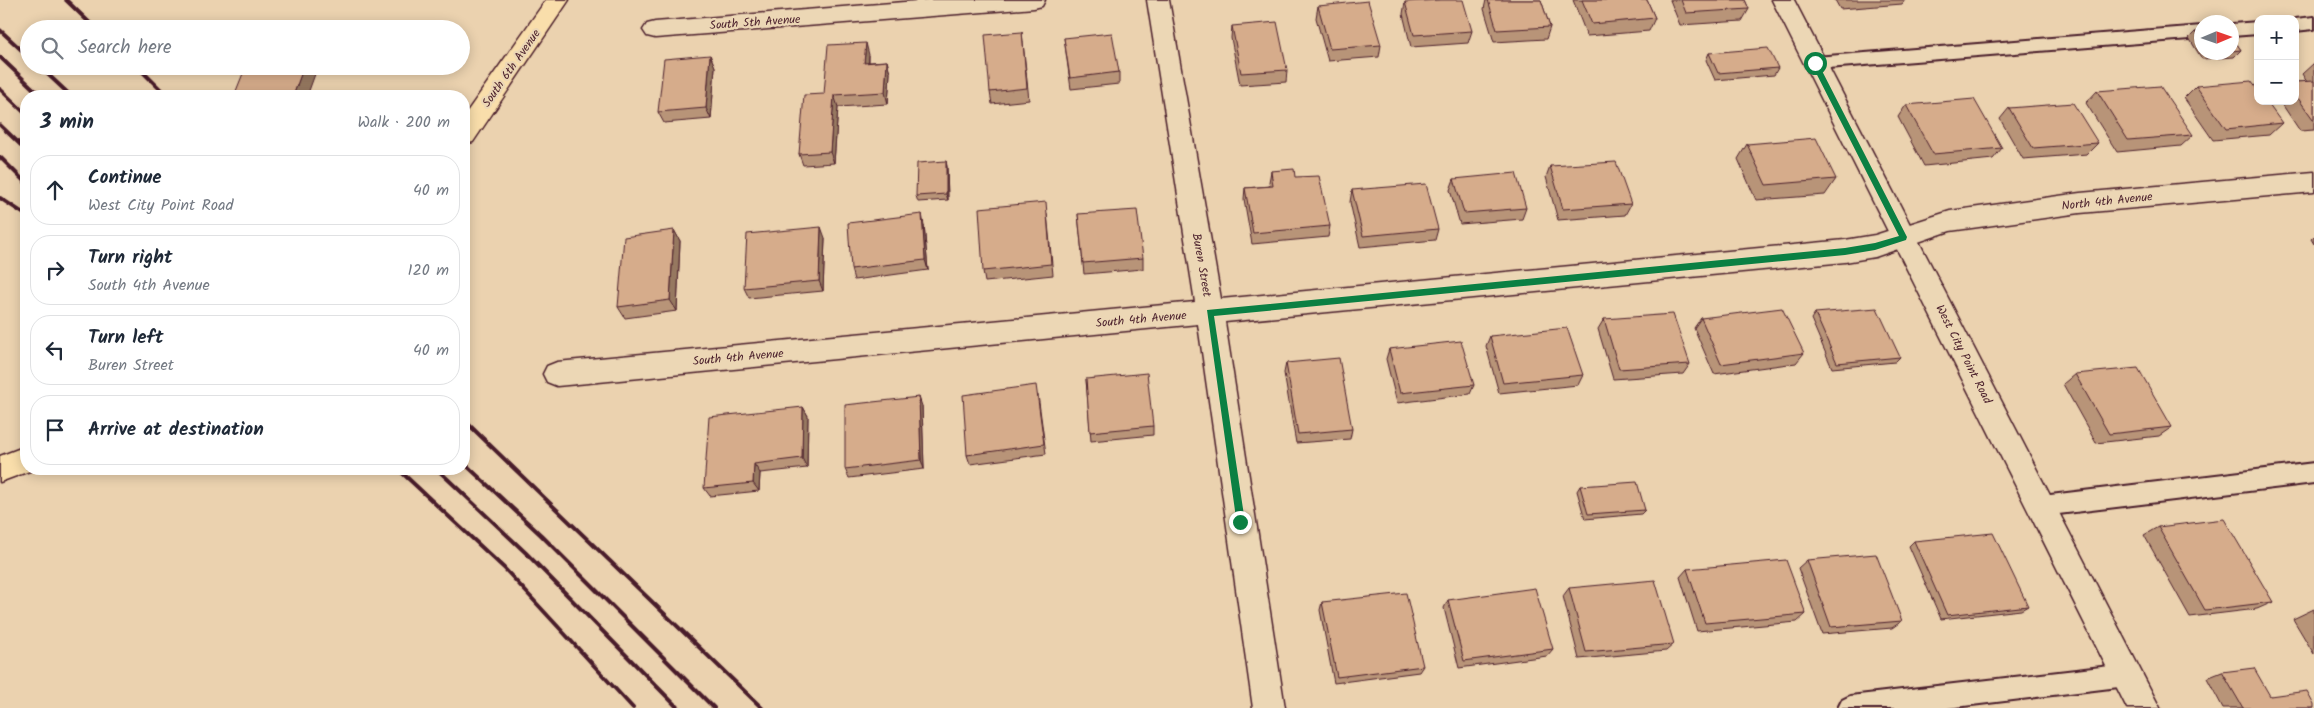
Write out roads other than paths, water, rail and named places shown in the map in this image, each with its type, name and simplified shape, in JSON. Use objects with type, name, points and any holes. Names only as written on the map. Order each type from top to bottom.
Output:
[{"type":"main road","name":"South 6th Avenue","points":[[470,126],[558,0]]},
{"type":"main road","points":[[0,469],[20,461]]},
{"type":"street","name":"South 5th Avenue","points":[[655,30],[1034,0]]},
{"type":"street","name":"Buren Street","points":[[1158,0],[1210,313],[1269,708]]},
{"type":"street","name":"West City Point Road","points":[[1783,0],[2144,708]]},
{"type":"street","name":"North 4th Avenue","points":[[1903,237],[1950,221],[2071,204],[2314,182]]},
{"type":"street","name":"South 4th Avenue","points":[[557,374],[1845,252],[1875,246],[1903,237]]},
{"type":"lane","points":[[2299,24],[2314,23]]},
{"type":"lane","points":[[2239,29],[2254,28]]},
{"type":"lane","points":[[1815,63],[2194,33]]},
{"type":"lane","points":[[2042,506],[2314,473]]},
{"type":"lane","points":[[1850,708],[2127,674]]},
{"type":"railway","points":[[66,0],[87,20]]},
{"type":"railway","points":[[0,30],[20,49]]},
{"type":"railway","points":[[0,57],[35,90]]},
{"type":"railway","points":[[49,75],[65,90]]},
{"type":"railway","points":[[146,75],[161,90]]},
{"type":"railway","points":[[0,89],[20,108]]},
{"type":"railway","points":[[0,125],[20,144]]},
{"type":"railway","points":[[0,157],[20,177]]},
{"type":"railway","points":[[0,198],[20,211]]},
{"type":"railway","points":[[470,426],[762,708]]},
{"type":"railway","points":[[470,469],[541,535],[714,708]]},
{"type":"railway","points":[[404,475],[504,568],[633,708]]},
{"type":"railway","points":[[443,475],[526,553],[678,708]]}]
